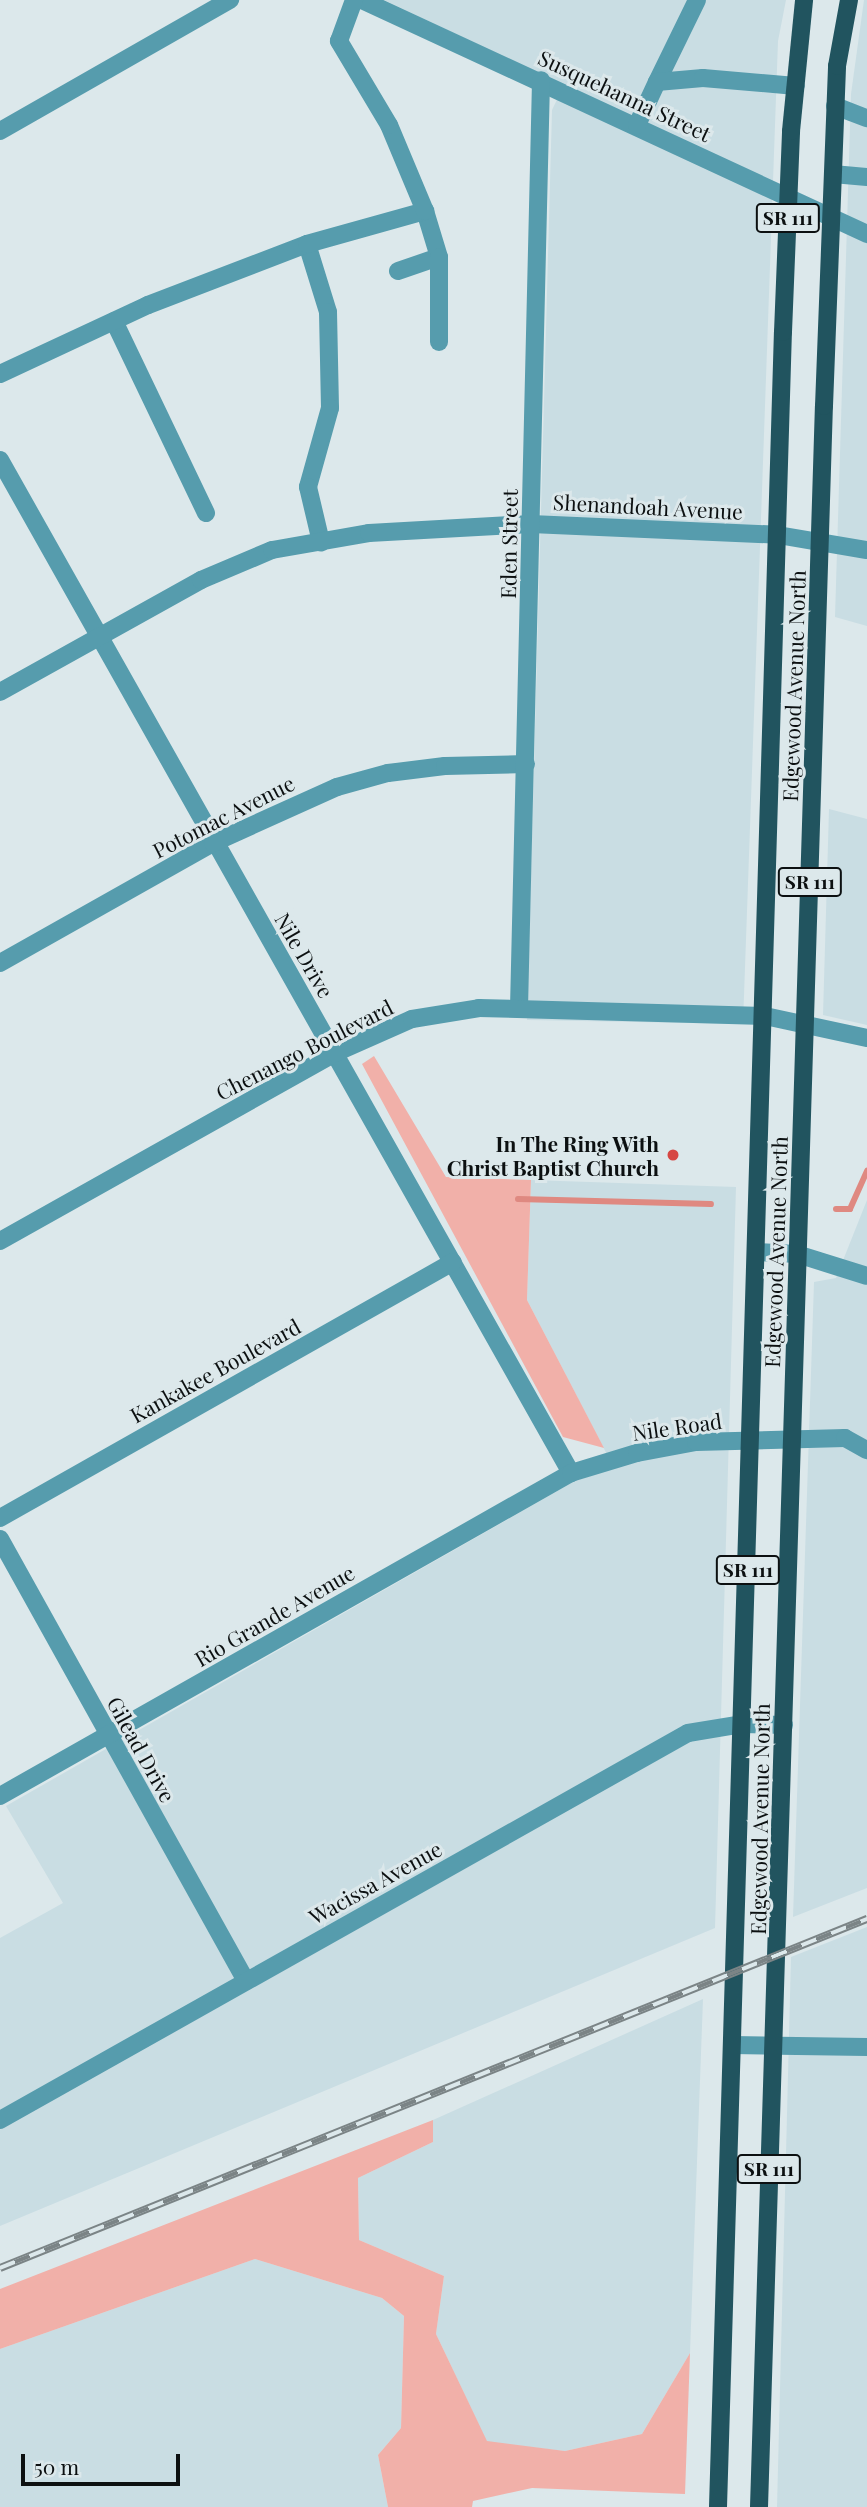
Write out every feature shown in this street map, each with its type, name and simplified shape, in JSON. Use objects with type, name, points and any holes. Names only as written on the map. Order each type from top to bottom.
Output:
[{"type":"main road","name":"Edgewood Avenue North","points":[[718,2507],[789,197],[804,0]]},
{"type":"main road","name":"Edgewood Avenue North","points":[[759,2507],[835,106],[849,0]]},
{"type":"street","points":[[0,131],[230,0]]},
{"type":"street","points":[[354,0],[339,41],[388,125],[425,212],[439,257],[439,342]]},
{"type":"street","name":"Susquehanna Street","points":[[362,0],[541,80],[867,234]]},
{"type":"street","points":[[637,125],[697,0]]},
{"type":"street","points":[[657,82],[703,78],[796,86]]},
{"type":"street","name":"Eden Street","points":[[519,1008],[541,80]]},
{"type":"street","points":[[835,106],[867,118]]},
{"type":"street","points":[[833,174],[867,177]]},
{"type":"street","points":[[0,374],[114,321],[307,244],[425,212]]},
{"type":"street","points":[[307,244],[328,312],[330,408],[308,487],[321,542]]},
{"type":"street","points":[[398,271],[439,257]]},
{"type":"street","points":[[114,321],[206,513]]},
{"type":"street","name":"Nile Drive","points":[[0,460],[213,843],[571,1473]]},
{"type":"street","name":"Shenandoah Avenue","points":[[0,692],[201,580],[272,550],[445,525],[531,524],[778,535],[867,550]]},
{"type":"street","name":"Potomac Avenue","points":[[0,963],[213,843],[326,791],[388,773],[526,764]]},
{"type":"street","name":"Chenango Boulevard","points":[[0,1241],[335,1054],[412,1019],[479,1008],[765,1016],[806,1021],[867,1038]]},
{"type":"street","points":[[756,1252],[797,1254],[867,1276]]},
{"type":"street","name":"Kankakee Boulevard","points":[[0,1518],[453,1262]]},
{"type":"street","name":"Nile Road","points":[[571,1473],[637,1453],[752,1439],[845,1438],[867,1450]]},
{"type":"street","name":"Rio Grande Avenue","points":[[0,1797],[571,1473]]},
{"type":"street","name":"Gilead Drive","points":[[0,1539],[246,1981]]},
{"type":"street","name":"Wacissa Avenue","points":[[0,2120],[688,1733],[743,1724],[784,1725]]},
{"type":"street","points":[[732,2045],[867,2047]]},
{"type":"shaded area","points":[[384,0],[786,0],[778,41],[743,1024],[527,1020],[552,110],[564,85]]},
{"type":"shaded area","points":[[864,0],[867,0],[867,626],[835,617],[851,94]]},
{"type":"shaded area","points":[[829,809],[867,819],[867,1025],[823,1015]]},
{"type":"shaded area","points":[[374,1056],[446,1177],[531,1180],[527,1300],[604,1448],[563,1437],[362,1064]]},
{"type":"shaded area","points":[[531,1180],[736,1187],[715,1928],[0,2226],[0,1938],[63,1903],[6,1806],[575,1481],[614,1468],[527,1300]]},
{"type":"shaded area","points":[[867,1200],[867,1888],[793,1917],[814,1282],[836,1278]]},
{"type":"shaded area","points":[[867,1927],[867,2507],[777,2507],[791,1957]]},
{"type":"shaded area","points":[[703,1999],[690,2353],[642,2434],[565,2451],[487,2442],[436,2334],[444,2276],[359,2240],[358,2178],[433,2142],[433,2120]]},
{"type":"shaded area","points":[[433,2120],[433,2142],[358,2178],[359,2240],[444,2276],[436,2334],[487,2441],[565,2451],[642,2434],[690,2353],[685,2494],[532,2488],[473,2501],[472,2507],[388,2507],[378,2455],[401,2428],[404,2316],[382,2298],[255,2259],[0,2349],[0,2289]]},
{"type":"shaded area","points":[[255,2259],[382,2298],[404,2316],[401,2428],[378,2455],[388,2507],[0,2507],[0,2349]]},
{"type":"waterway","points":[[836,1209],[850,1209],[867,1171]]},
{"type":"waterway","points":[[518,1199],[711,1204]]},
{"type":"railway","points":[[0,2268],[867,1919]]},
{"type":"place","name":"In The Ring With Christ Baptist Church","points":[[673,1155]]}]
